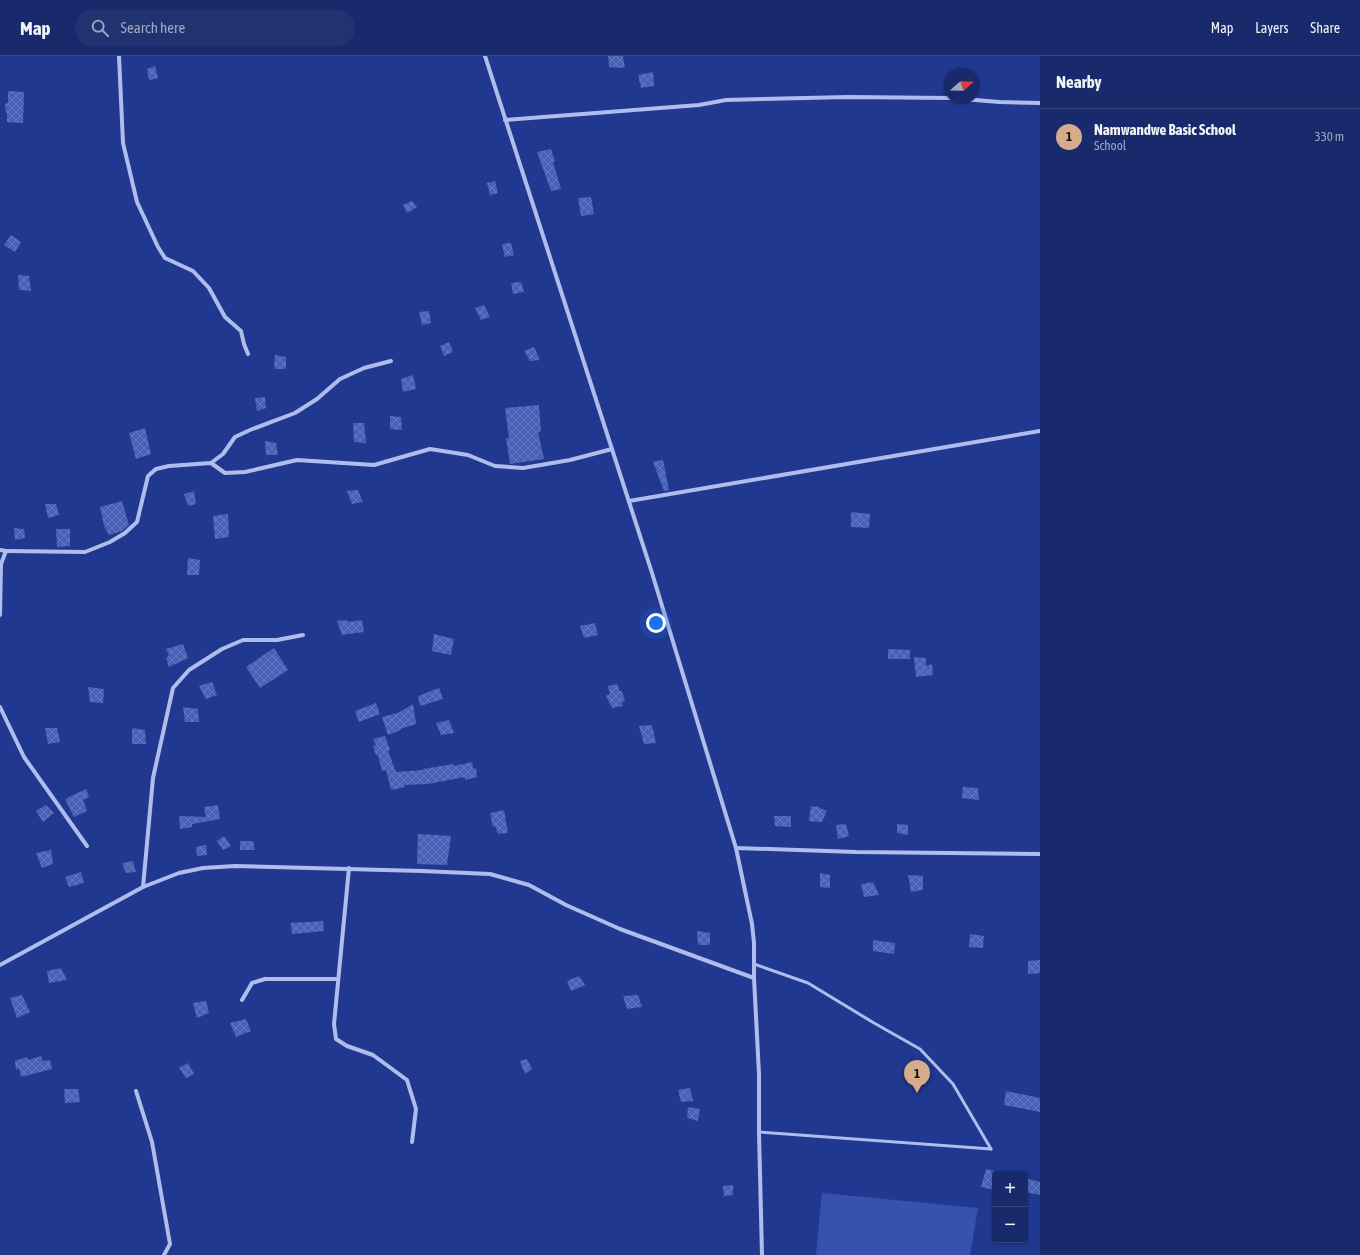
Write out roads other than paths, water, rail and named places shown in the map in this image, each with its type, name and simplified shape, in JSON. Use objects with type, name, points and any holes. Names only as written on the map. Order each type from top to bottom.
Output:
[{"type":"street","points":[[119,56],[123,143],[137,202],[158,247],[165,258],[193,271],[209,288],[225,317],[241,331],[248,354]]},
{"type":"street","points":[[485,56],[629,501],[689,691],[736,848],[752,924],[759,1074],[762,1255]]},
{"type":"street","points":[[505,120],[699,105],[726,100],[848,97],[944,98]]},
{"type":"street","points":[[980,100],[1040,103]]},
{"type":"street","points":[[0,550],[85,552],[110,542],[125,533],[137,522],[148,476],[156,469],[169,466],[211,463],[223,454],[235,437],[295,413],[317,399],[340,379],[364,368],[391,361]]},
{"type":"street","points":[[629,501],[1040,431]]},
{"type":"street","points":[[211,463],[225,473],[245,472],[296,460],[374,465],[430,449],[468,455],[495,466],[523,468],[570,460],[612,449]]},
{"type":"street","points":[[0,615],[1,564],[6,551]]},
{"type":"street","points":[[144,886],[152,778],[174,688],[189,670],[222,649],[243,640],[277,640],[302,635]]},
{"type":"street","points":[[0,707],[24,758],[87,846]]},
{"type":"street","points":[[736,848],[856,852],[1040,854]]},
{"type":"street","points":[[0,965],[144,886],[179,873],[203,868],[235,866],[349,868],[490,874],[529,884],[566,904],[620,929],[754,978]]},
{"type":"street","points":[[349,868],[334,1024],[336,1039],[347,1046],[373,1055],[407,1080],[416,1109],[412,1142]]},
{"type":"street","points":[[242,1000],[252,983],[265,979],[338,979]]},
{"type":"street","points":[[136,1091],[152,1142],[170,1244],[164,1255]]},
{"type":"lane","points":[[754,964],[808,983],[920,1049],[953,1084],[991,1149],[759,1132]]},
{"type":"place","name":"Namwandwe Basic School","points":[[917,1093]]}]
